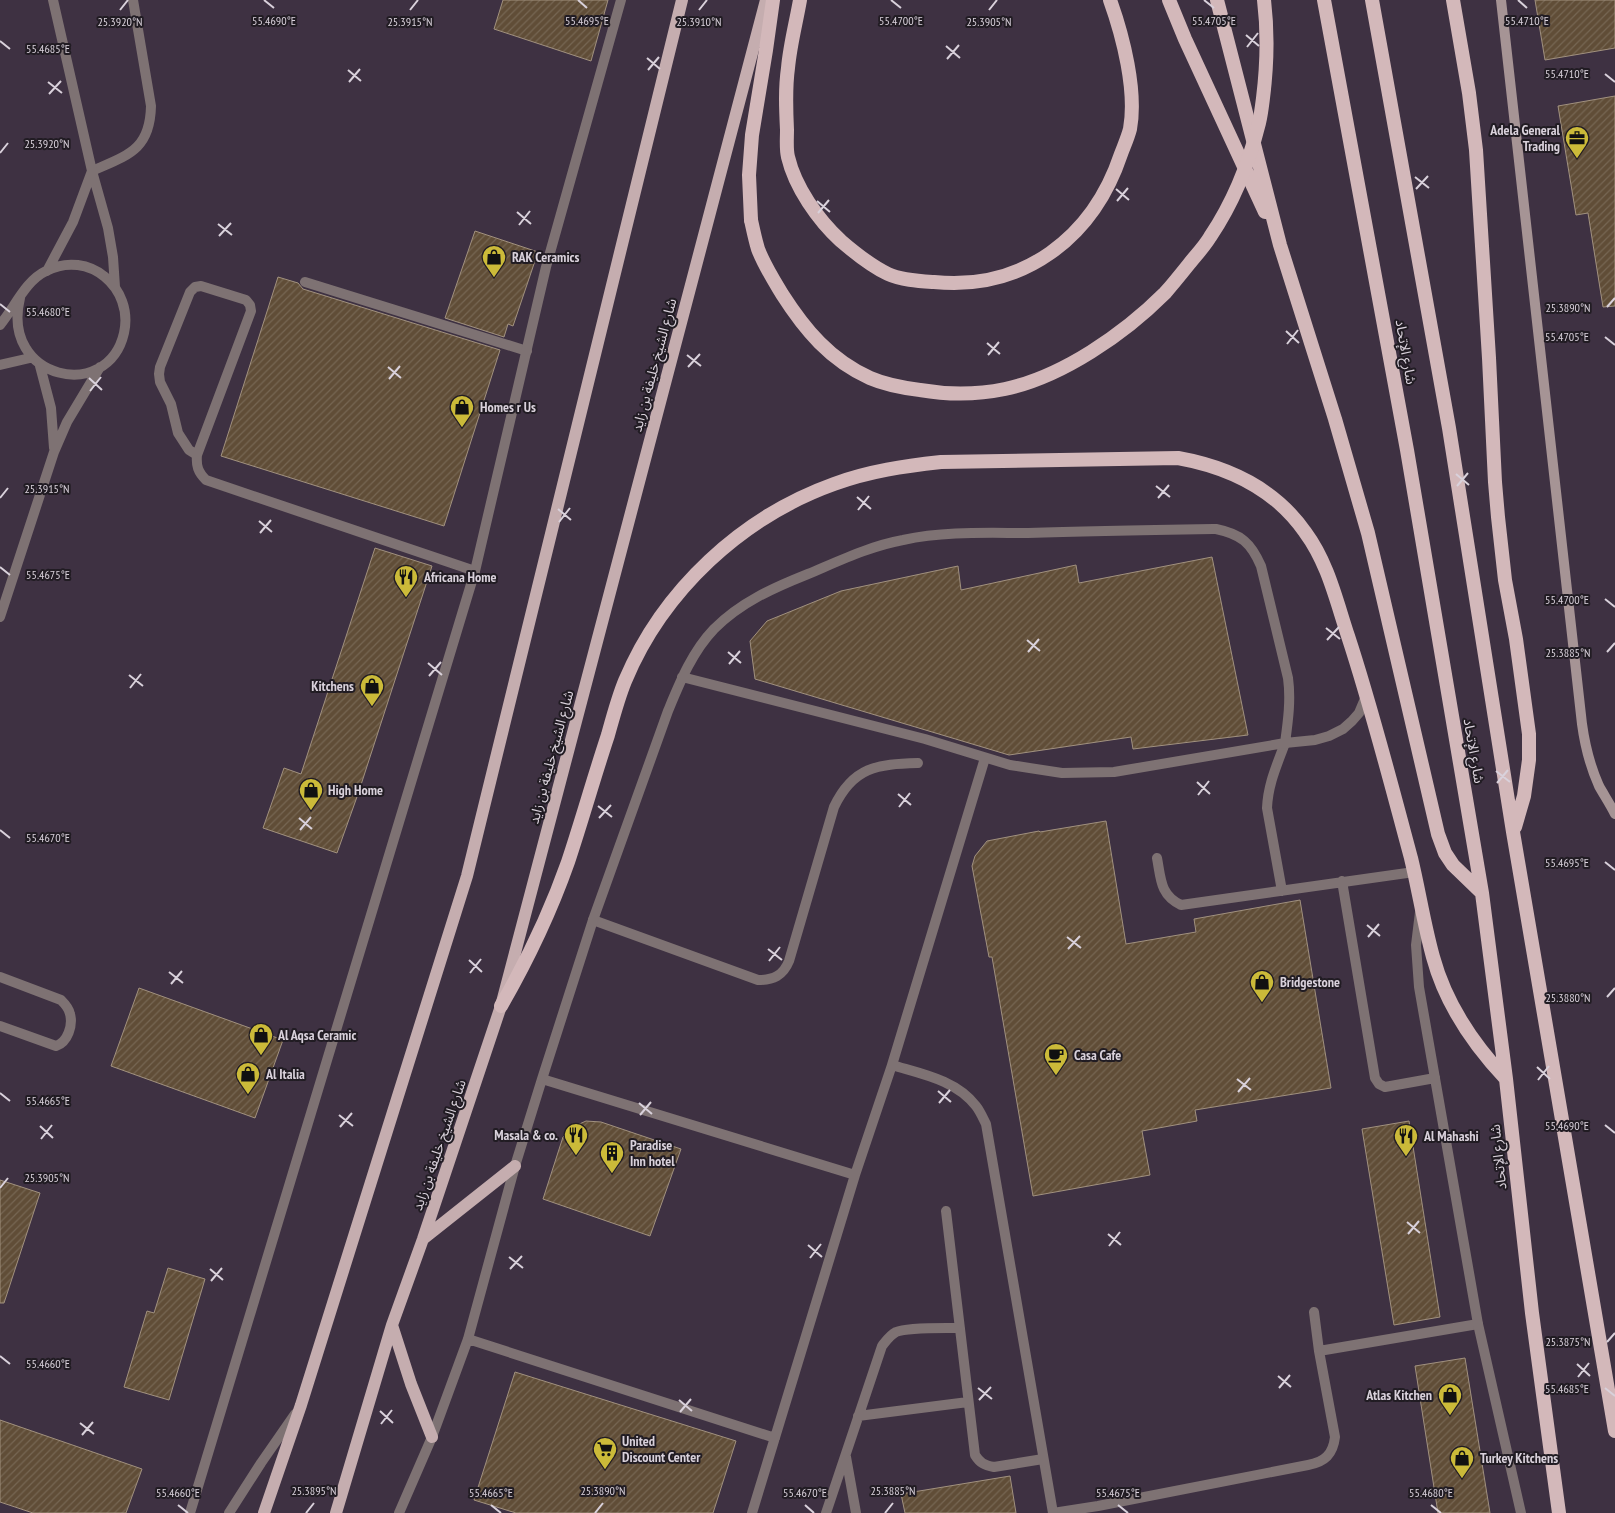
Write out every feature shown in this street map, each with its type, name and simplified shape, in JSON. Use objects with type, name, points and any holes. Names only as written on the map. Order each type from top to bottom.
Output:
[{"type":"highway","points":[[773,0],[752,135],[749,175],[751,220],[758,248],[770,274],[804,328],[827,350],[848,366],[872,379],[900,387],[956,395],[1006,389],[1039,379],[1073,362],[1113,337],[1143,314],[1166,292],[1210,239],[1229,205],[1243,173],[1260,123],[1266,73],[1264,0]]},
{"type":"highway","points":[[800,0],[788,67],[786,109],[788,157],[803,195],[830,231],[858,255],[889,274],[920,281],[952,284],[985,280],[1019,271],[1050,253],[1076,232],[1099,203],[1115,173],[1130,129],[1132,93],[1125,56],[1110,0]]},
{"type":"highway","points":[[1169,0],[1185,39],[1280,245]]},
{"type":"highway","points":[[1217,0],[1280,245],[1368,533],[1438,834],[1445,853],[1453,865],[1482,893]]},
{"type":"highway","name":"شارع الإتحاد","points":[[1324,0],[1407,450],[1482,893],[1506,1079],[1532,1313],[1559,1513]]},
{"type":"highway","name":"شارع الإتحاد","points":[[1372,0],[1449,428],[1513,832],[1615,1431]]},
{"type":"highway","points":[[1453,0],[1469,92],[1476,150],[1498,517],[1505,580],[1516,639],[1529,734],[1529,760],[1524,796],[1513,832]]},
{"type":"highway","points":[[501,1006],[539,936],[554,899],[625,682],[641,648],[683,587],[737,536],[800,498],[834,484],[869,473],[905,466],[941,462],[1178,458],[1202,462],[1248,480],[1281,505],[1304,530],[1319,552],[1329,576],[1367,693],[1414,872],[1433,957],[1441,980],[1451,1003],[1475,1044],[1506,1079]]},
{"type":"main road","points":[[264,1513],[301,1405],[467,876],[682,0]]},
{"type":"main road","name":"شارع الشيخ خليفة بن زايد","points":[[336,1513],[392,1324],[423,1239],[501,1006],[766,0]]},
{"type":"main road","points":[[1501,0],[1582,724],[1592,769],[1615,814]]},
{"type":"main road","points":[[423,1239],[515,1166]]},
{"type":"main road","points":[[392,1324],[410,1384],[432,1437]]},
{"type":"street","points":[[53,0],[92,171],[108,228],[115,287]]},
{"type":"street","points":[[47,270],[73,222],[92,171],[121,158],[135,149],[146,137],[151,122],[151,106],[133,0]]},
{"type":"street","points":[[190,1513],[475,571],[546,267],[621,0]]},
{"type":"street","points":[[0,325],[27,286],[47,270],[58,266],[84,266],[106,278],[122,298],[126,323],[123,336],[110,358],[89,372],[70,375],[51,372],[30,358],[18,336],[16,310],[20,298]]},
{"type":"street","points":[[305,282],[527,351]]},
{"type":"street","points":[[197,455],[189,450],[178,433],[171,404],[160,382],[159,374],[160,367],[190,292],[195,287],[201,286],[246,300],[250,305],[251,311],[197,455],[196,464],[199,473],[206,480],[214,484],[475,571]]},
{"type":"street","points":[[0,365],[30,358]]},
{"type":"street","points":[[40,366],[52,408],[54,452]]},
{"type":"street","points":[[0,617],[54,452],[67,422],[100,366]]},
{"type":"street","points":[[399,1513],[432,1437],[468,1340],[515,1166],[542,1079],[594,920],[668,711],[682,677],[699,648],[713,630],[730,614],[769,589],[856,554],[902,540],[951,534],[1216,529],[1232,532],[1245,540],[1255,552],[1261,566],[1288,678],[1290,695],[1285,743],[1267,795],[1267,808],[1282,891]]},
{"type":"street","points":[[682,677],[925,739],[1010,765],[1036,770],[1088,774],[1114,772],[1330,736],[1343,729],[1359,713],[1367,693]]},
{"type":"street","points":[[752,1513],[855,1175],[892,1065],[986,758]]},
{"type":"street","points":[[594,920],[758,980],[768,980],[776,977],[782,973],[789,961],[834,807],[847,785],[866,770],[878,766],[918,763]]},
{"type":"street","points":[[1158,858],[1165,893],[1171,900],[1181,905],[1414,872]]},
{"type":"street","points":[[1342,881],[1374,1078],[1385,1087],[1435,1078]]},
{"type":"street","points":[[1422,904],[1416,945],[1416,966],[1478,1324],[1521,1513]]},
{"type":"street","points":[[0,977],[61,1000],[71,1016],[71,1025],[67,1038],[56,1046],[0,1026]]},
{"type":"street","points":[[892,1065],[931,1076],[948,1083],[964,1093],[977,1107],[986,1124],[1053,1513],[1319,1463],[1328,1457],[1334,1448],[1335,1437],[1319,1351],[1314,1312]]},
{"type":"street","points":[[542,1079],[855,1175]]},
{"type":"street","points":[[946,1212],[975,1455],[979,1462],[986,1466],[994,1467],[1043,1459]]},
{"type":"street","points":[[1319,1351],[1478,1324]]},
{"type":"street","points":[[826,1513],[882,1346],[896,1332],[960,1328]]},
{"type":"street","points":[[468,1340],[775,1438]]},
{"type":"street","points":[[858,1416],[968,1402]]},
{"type":"street","points":[[229,1513],[301,1405]]},
{"type":"street","points":[[845,1455],[856,1513]]},
{"type":"building","points":[[503,0],[608,0],[591,61],[494,29]]},
{"type":"building","points":[[1535,0],[1615,0],[1615,48],[1545,60]]},
{"type":"building","points":[[1615,96],[1615,306],[1603,307],[1588,213],[1576,215],[1558,106]]},
{"type":"building","name":"RAK Ceramics","points":[[475,231],[538,252],[513,326],[508,324],[504,337],[445,318]]},
{"type":"building","points":[[278,277],[298,283],[303,289],[500,350],[444,526],[221,456]]},
{"type":"building","points":[[375,548],[432,566],[337,853],[263,828],[284,768],[301,774]]},
{"type":"building","points":[[1212,557],[1248,735],[1133,749],[1131,737],[1009,755],[755,679],[750,641],[767,621],[841,591],[958,566],[961,590],[1076,565],[1079,583]]},
{"type":"building","points":[[1106,821],[1126,944],[1196,932],[1194,919],[1300,900],[1331,1088],[1195,1110],[1197,1121],[1142,1131],[1150,1175],[1033,1196],[992,957],[989,957],[972,866],[975,856],[987,841]]},
{"type":"building","points":[[139,988],[283,1040],[255,1118],[111,1066]]},
{"type":"building","name":"Paradise Inn hotel","points":[[586,1121],[601,1122],[681,1149],[650,1236],[543,1199],[563,1137],[575,1126]]},
{"type":"building","points":[[1409,1121],[1440,1317],[1394,1325],[1362,1129]]},
{"type":"building","points":[[0,1180],[40,1193],[4,1303],[0,1303]]},
{"type":"building","points":[[168,1268],[205,1279],[169,1400],[124,1387],[147,1311],[154,1313]]},
{"type":"building","points":[[1465,1358],[1490,1513],[1438,1513],[1415,1366]]},
{"type":"building","name":"United Discount Center","points":[[515,1372],[736,1441],[713,1513],[516,1513],[474,1500]]},
{"type":"building","points":[[0,1420],[142,1469],[126,1513],[33,1513],[0,1502]]},
{"type":"building","points":[[1010,1476],[1016,1513],[905,1513],[901,1494]]},
{"type":"place","name":"Adela General Trading","points":[[1577,159]]},
{"type":"place","name":"RAK Ceramics","points":[[494,278]]},
{"type":"place","name":"Homes r Us","points":[[462,428]]},
{"type":"place","name":"Africana Home","points":[[406,598]]},
{"type":"place","name":"Kitchens","points":[[372,707]]},
{"type":"place","name":"High Home","points":[[311,811]]},
{"type":"place","name":"Bridgestone","points":[[1262,1003]]},
{"type":"place","name":"Al Aqsa Ceramic","points":[[261,1056]]},
{"type":"place","name":"Casa Cafe","points":[[1056,1076]]},
{"type":"place","name":"Al Italia","points":[[248,1095]]},
{"type":"place","name":"Masala & co.","points":[[576,1156]]},
{"type":"place","name":"Al Mahashi","points":[[1406,1157]]},
{"type":"place","name":"Paradise Inn hotel","points":[[612,1174]]},
{"type":"place","name":"Atlas Kitchen","points":[[1450,1416]]},
{"type":"place","name":"United Discount Center","points":[[605,1470]]},
{"type":"place","name":"Turkey Kitchens","points":[[1462,1479]]}]
